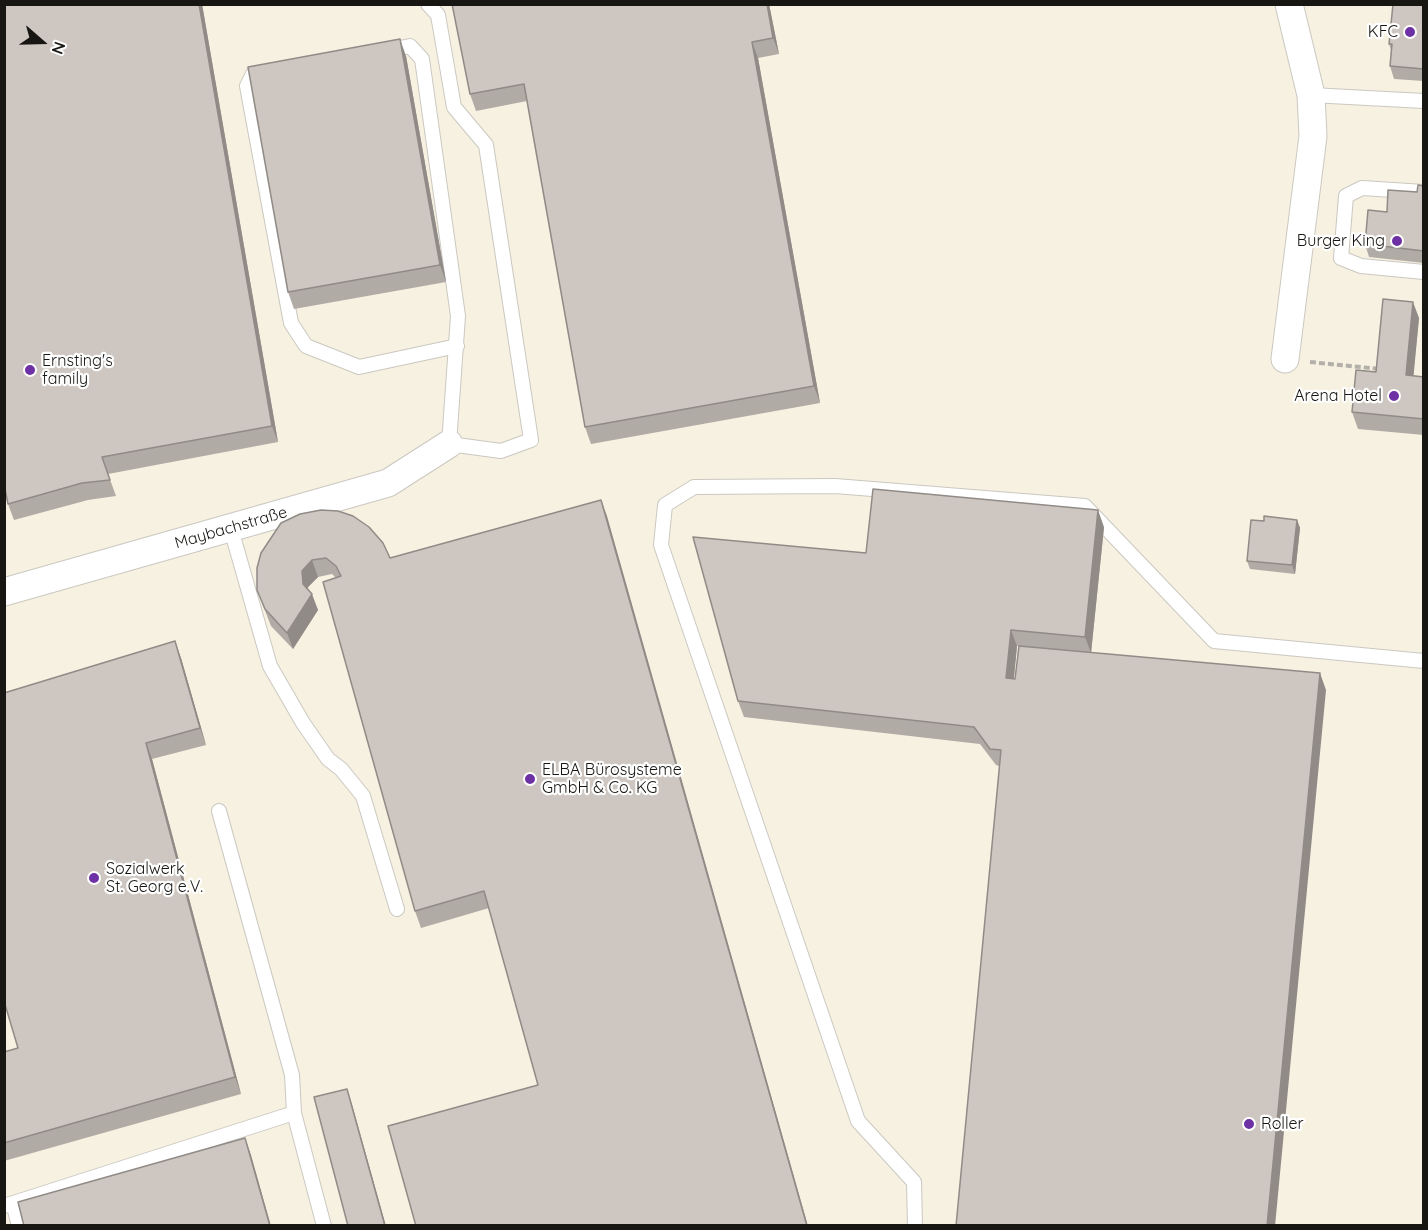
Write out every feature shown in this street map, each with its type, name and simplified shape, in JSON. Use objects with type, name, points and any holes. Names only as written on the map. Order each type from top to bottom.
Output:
[{"type":"street","points":[[1285,359],[1313,136],[1311,95],[1294,7]]},
{"type":"street","name":"Maybachstraße","points":[[4,592],[388,483],[449,444]]},
{"type":"lane","points":[[365,54],[410,46],[422,60],[458,316],[449,444],[501,451],[531,440],[486,145],[454,107],[438,15],[428,4]]},
{"type":"lane","points":[[276,70],[253,74],[247,86],[291,323],[306,346],[359,367],[457,346]]},
{"type":"lane","points":[[1311,95],[1424,101]]},
{"type":"lane","points":[[1424,192],[1362,188],[1346,196],[1341,258],[1361,266],[1424,272]]},
{"type":"lane","points":[[915,1226],[914,1182],[858,1121],[811,989],[661,545],[665,505],[694,487],[835,486],[1085,506],[1214,641],[1424,661]]},
{"type":"lane","points":[[231,529],[270,666],[303,723],[328,759],[341,769],[363,796],[397,909]]},
{"type":"lane","points":[[219,811],[292,1076],[294,1113],[324,1226]]},
{"type":"lane","points":[[19,1226],[9,1204],[294,1113]]},
{"type":"path","points":[[1285,359],[1383,370]]},
{"type":"shaded area","points":[[5,5],[1423,5],[1423,1225],[5,1225]]},
{"type":"building","points":[[4,4],[199,4],[272,426],[102,457],[110,480],[82,483],[8,504],[4,484]]},
{"type":"building","points":[[452,4],[767,4],[773,38],[752,42],[814,386],[585,427],[524,84],[470,94]]},
{"type":"building","name":"KFC","points":[[1393,4],[1424,4],[1424,69],[1390,66],[1392,44],[1389,44]]},
{"type":"building","points":[[400,39],[440,265],[288,292],[248,67]]},
{"type":"building","name":"Burger King","points":[[1418,185],[1424,186],[1424,251],[1365,244],[1368,210],[1387,212],[1388,190],[1417,192]]},
{"type":"building","points":[[1383,299],[1413,302],[1406,375],[1424,377],[1424,419],[1352,412],[1356,370],[1376,372]]},
{"type":"building","points":[[873,489],[1098,510],[1085,637],[1011,630],[1006,678],[1015,679],[1019,646],[1320,673],[1267,1226],[956,1226],[1001,750],[990,749],[974,727],[738,701],[693,537],[866,553]]},
{"type":"building","name":"ELBA Bürosysteme GmbH & Co. KG","points":[[601,500],[807,1226],[416,1226],[388,1126],[538,1085],[484,891],[415,911],[323,582],[341,576],[336,566],[326,558],[312,560],[302,571],[303,584],[312,594],[287,633],[265,609],[257,590],[257,568],[261,553],[281,523],[300,514],[321,510],[338,511],[353,516],[369,527],[383,543],[390,558]]},
{"type":"building","points":[[1264,516],[1297,520],[1292,565],[1247,561],[1251,520],[1264,521]]},
{"type":"building","name":"Sozialwerk St. Georg e.V.","points":[[175,641],[200,728],[146,743],[235,1077],[4,1143],[4,1052],[18,1048],[4,1001],[4,693]]},
{"type":"building","points":[[347,1089],[385,1226],[348,1226],[314,1097]]},
{"type":"building","points":[[245,1138],[270,1226],[24,1226],[18,1202]]},
{"type":"place","name":"KFC","points":[[1410,32]]},
{"type":"place","name":"Burger King","points":[[1397,241]]},
{"type":"place","name":"Ernsting's family","points":[[30,370]]},
{"type":"place","name":"Arena Hotel","points":[[1394,396]]},
{"type":"place","name":"ELBA Bürosysteme GmbH & Co. KG","points":[[530,779]]},
{"type":"place","name":"Sozialwerk St. Georg e.V.","points":[[94,878]]},
{"type":"place","name":"Roller","points":[[1249,1124]]}]
